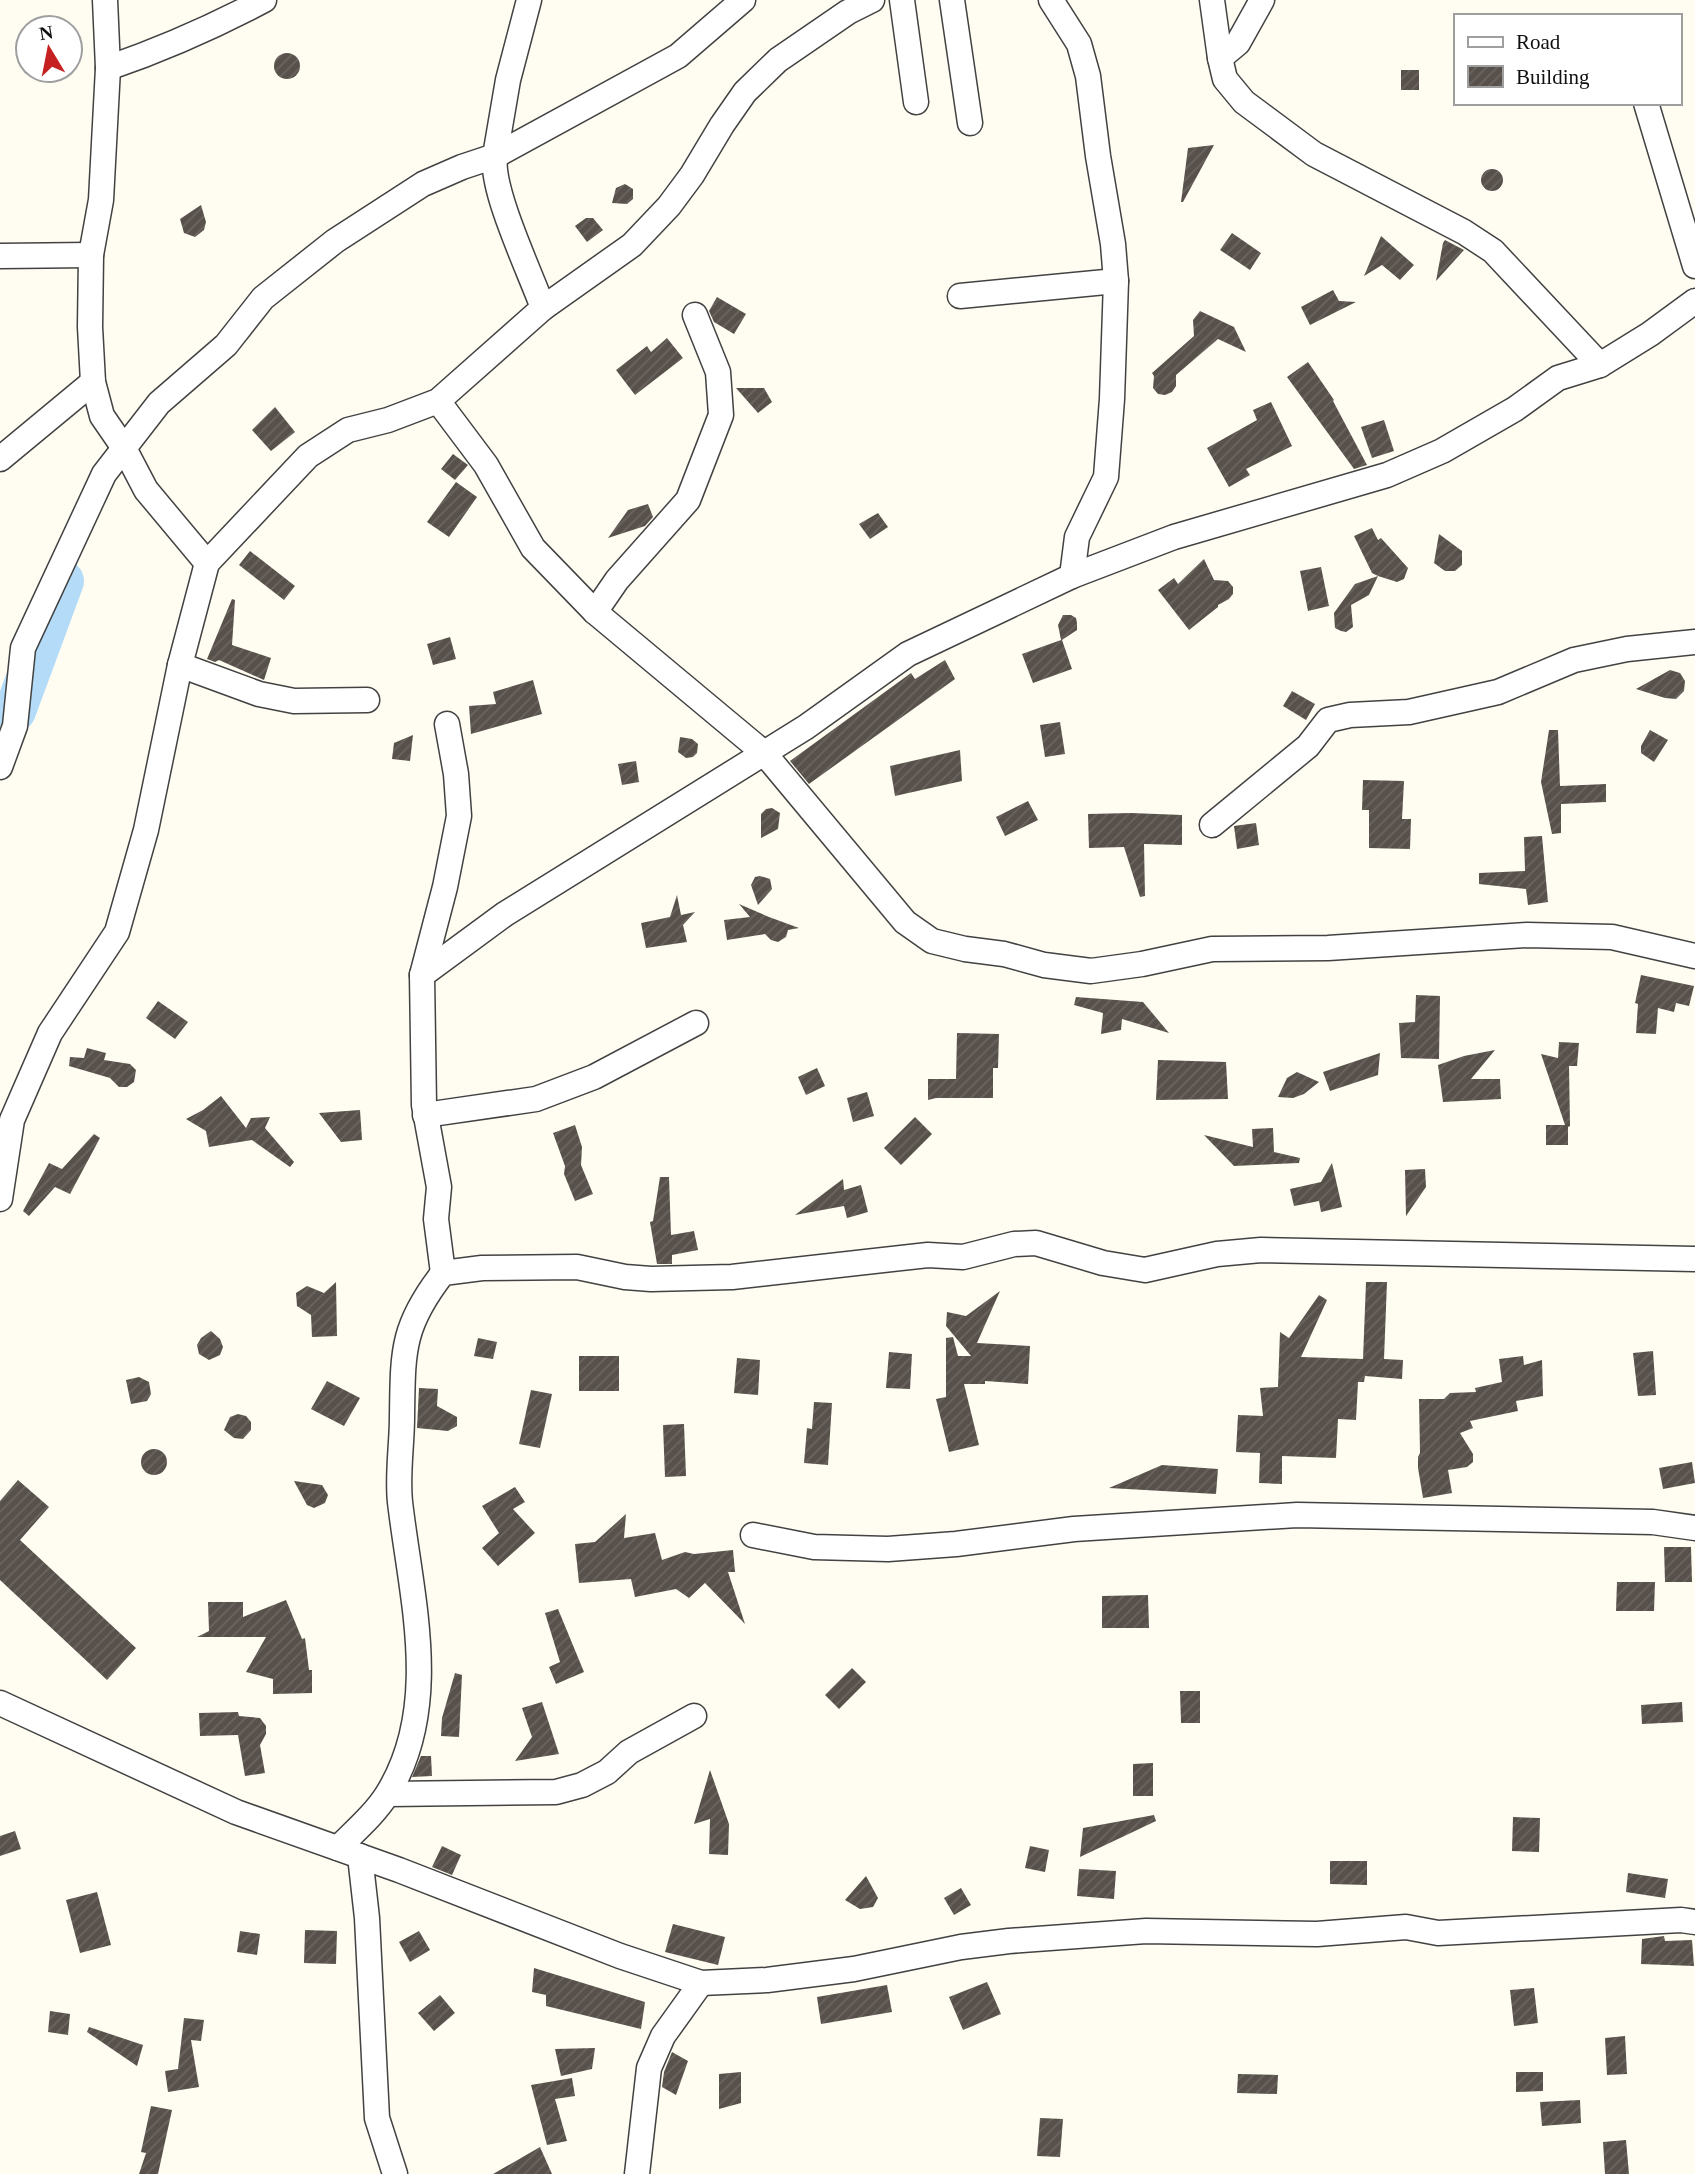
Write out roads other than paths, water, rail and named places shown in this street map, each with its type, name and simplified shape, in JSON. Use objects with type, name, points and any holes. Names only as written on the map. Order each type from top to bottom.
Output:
[{"type":"street","points":[[105,0],[108,68],[101,200],[91,255],[90,327],[93,382],[102,416],[124,448],[146,490],[207,563]]},
{"type":"street","points":[[108,68],[195,35],[264,0]]},
{"type":"street","points":[[529,0],[508,80],[493,169],[543,308]]},
{"type":"street","points":[[0,766],[15,726],[23,648],[104,474],[159,402],[226,345],[263,298],[335,240],[423,184],[495,156],[678,56],[743,0]]},
{"type":"street","points":[[0,1199],[12,1120],[50,1033],[117,932],[146,830],[180,665],[207,563],[309,456],[326,443],[348,430],[438,401],[543,308],[632,245],[669,206],[692,175],[745,92],[778,60],[846,6],[872,0]]},
{"type":"street","points":[[902,0],[916,102]]},
{"type":"street","points":[[952,0],[970,123]]},
{"type":"street","points":[[1051,0],[1079,44],[1088,76],[1116,281],[1106,477],[1077,537],[1072,576]]},
{"type":"street","points":[[1212,0],[1225,79],[1244,102],[1314,154],[1464,232],[1493,251],[1600,365]]},
{"type":"street","points":[[1220,58],[1238,43],[1262,0]]},
{"type":"street","points":[[1647,105],[1695,266]]},
{"type":"street","points":[[0,256],[91,255]]},
{"type":"street","points":[[960,296],[1116,281]]},
{"type":"street","points":[[422,975],[505,914],[806,727],[908,654],[1072,576],[1174,537],[1387,475],[1442,451],[1515,409],[1558,378],[1600,365],[1650,334],[1695,301]]},
{"type":"street","points":[[595,612],[617,580],[688,500],[721,415],[718,372],[695,315]]},
{"type":"street","points":[[0,459],[93,382]]},
{"type":"street","points":[[438,401],[486,465],[533,548],[595,612],[764,753],[905,922],[932,941],[1004,954],[1044,965],[1091,971],[1142,964],[1212,949],[1328,948],[1527,935],[1612,937],[1695,956]]},
{"type":"street","points":[[1212,825],[1308,746],[1328,720],[1350,715],[1409,712],[1498,692],[1574,660],[1627,649],[1695,642]]},
{"type":"street","points":[[180,665],[258,694],[294,701],[367,700]]},
{"type":"street","points":[[395,2174],[377,2119],[367,1918],[349,1852],[368,1819],[388,1794],[405,1757],[415,1707],[419,1660],[400,1499],[403,1350],[416,1312],[443,1273],[436,1219],[439,1187],[425,1115],[422,975],[445,887],[458,816],[456,774],[447,724]]},
{"type":"street","points":[[425,1115],[536,1099],[594,1077],[696,1023]]},
{"type":"street","points":[[443,1273],[482,1268],[577,1266],[625,1277],[652,1279],[732,1277],[928,1255],[963,1257],[1014,1244],[1036,1243],[1103,1263],[1145,1270],[1217,1254],[1261,1250],[1695,1259]]},
{"type":"street","points":[[753,1535],[814,1547],[888,1549],[956,1544],[1074,1529],[1297,1515],[1653,1522],[1695,1528]]},
{"type":"street","points":[[0,1703],[236,1812],[349,1852],[620,1956],[701,1983],[767,1980],[854,1969],[961,1947],[1009,1941],[1146,1931],[1317,1934],[1406,1927],[1438,1933],[1681,1920],[1695,1922]]},
{"type":"street","points":[[388,1794],[556,1792],[582,1785],[607,1772],[629,1752],[694,1716]]},
{"type":"street","points":[[637,2174],[649,2068],[663,2036],[701,1983]]},
{"type":"waterway","points":[[15,711],[63,581]]}]
